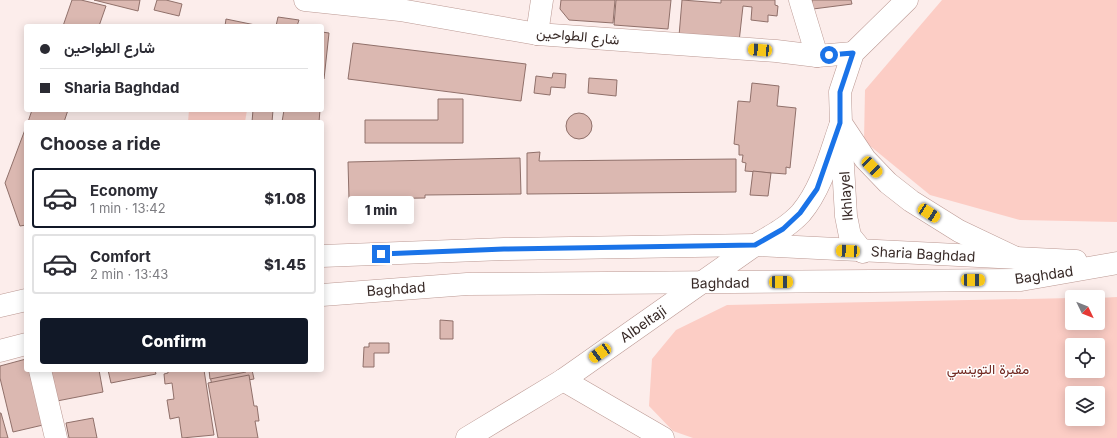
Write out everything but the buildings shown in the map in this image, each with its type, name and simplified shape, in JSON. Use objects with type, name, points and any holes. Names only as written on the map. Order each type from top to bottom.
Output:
[{"type":"street","name":"شارع الطواحين","points":[[305,0],[394,5],[537,34],[776,51],[817,56],[853,53]]},
{"type":"street","points":[[537,34],[542,0]]},
{"type":"street","points":[[800,0],[817,56]]},
{"type":"street","points":[[907,0],[853,53],[840,92],[840,123],[851,141],[865,159],[888,183],[911,201],[959,231],[1017,259]]},
{"type":"street","name":"Ikhlayel","points":[[755,245],[783,229],[800,213],[817,189],[840,123]]},
{"type":"street","name":"Ikhlayel","points":[[840,123],[846,216],[850,236],[863,252]]},
{"type":"street","name":"Sharia Baghdad","points":[[324,256],[504,249],[755,245],[863,252],[1117,262]]},
{"type":"street","name":"Albeltaji","points":[[468,438],[563,380],[755,245]]},
{"type":"street","name":"Baghdad","points":[[324,295],[466,284],[1021,280],[1117,262]]},
{"type":"street","points":[[0,306],[24,301]]},
{"type":"street","points":[[0,351],[24,345]]},
{"type":"street","points":[[40,372],[56,438]]},
{"type":"street","points":[[563,380],[663,438]]},
{"type":"green space","points":[[942,0],[1117,0],[1117,222],[1020,220],[930,195],[864,141],[865,90]]},
{"type":"green space","points":[[189,112],[247,112],[245,120],[188,120]]},
{"type":"green space","name":"مقبرة التوينسي","points":[[1117,297],[1117,438],[693,438],[673,431],[649,406],[652,359],[676,330],[727,305],[1065,298],[1065,330],[1105,330],[1105,298]]},
{"type":"route","points":[[381,254],[504,249],[755,245],[783,229],[800,213],[817,189],[840,123],[840,92],[853,53],[829,55]]}]
